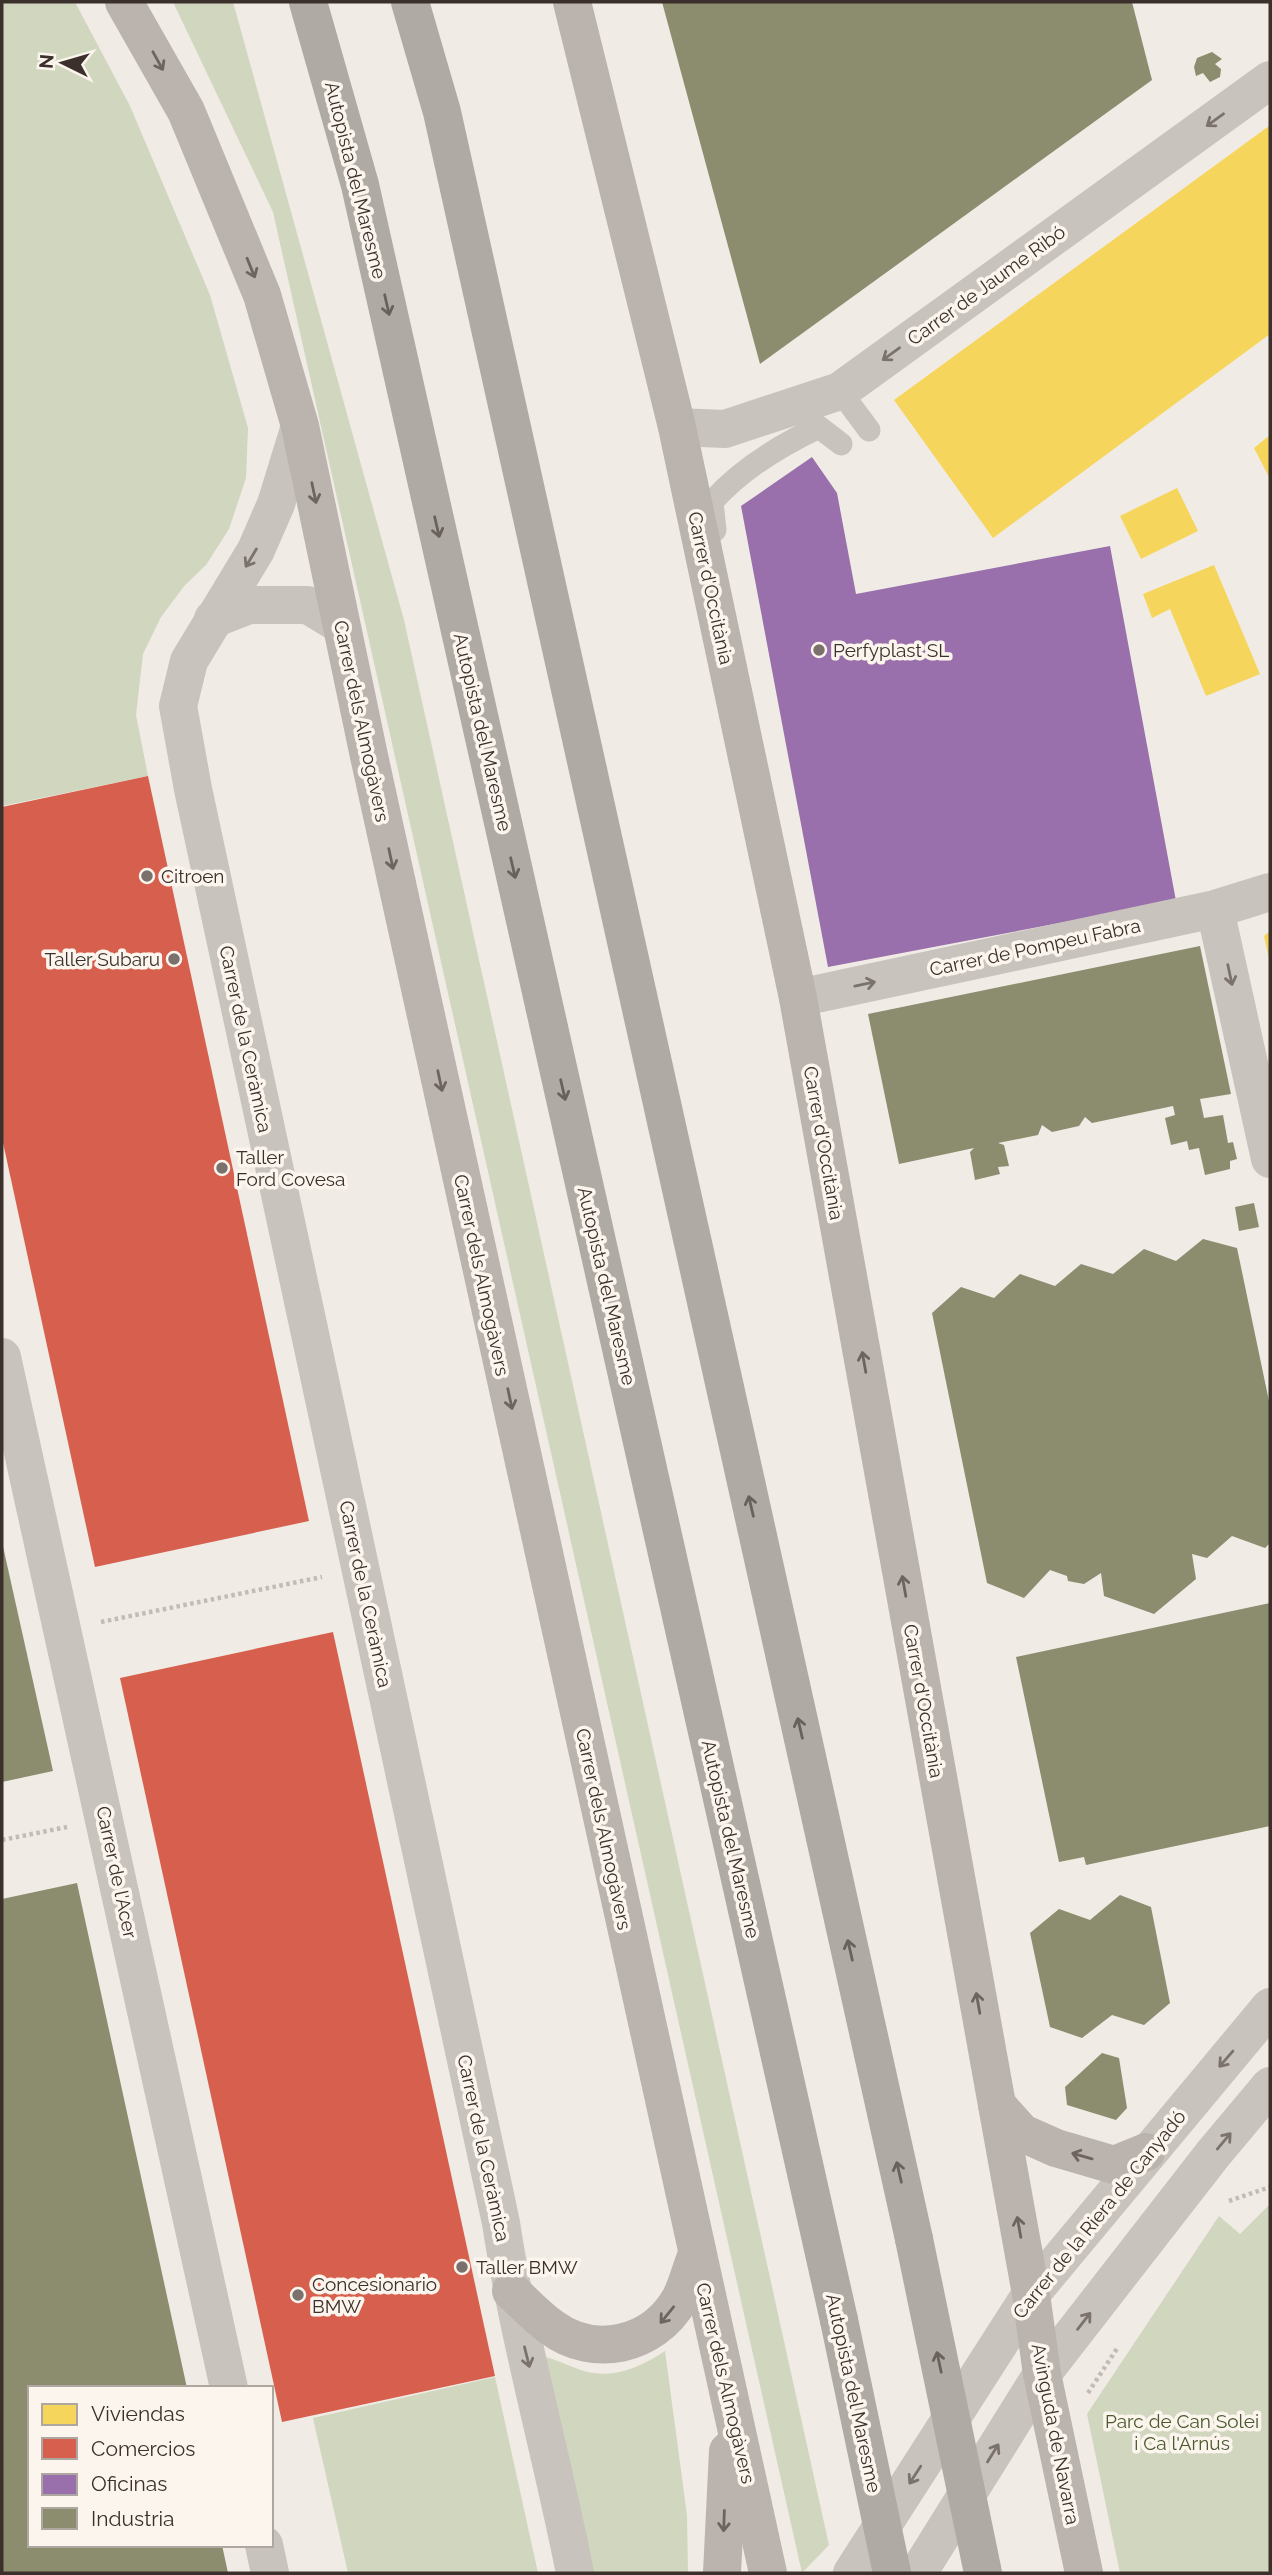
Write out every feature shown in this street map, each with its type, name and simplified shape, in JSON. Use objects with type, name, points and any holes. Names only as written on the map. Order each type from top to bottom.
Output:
[{"type":"highway","name":"Autopista del Maresme","points":[[308,2],[363,198],[839,2320],[892,2573]]},
{"type":"highway","points":[[410,2],[442,112],[914,2239],[983,2573]]},
{"type":"street","name":"Carrer dels Almogàvers","points":[[124,2],[186,111],[196,135],[262,295],[300,426],[341,625],[768,2573]]},
{"type":"street","name":"Carrer d'Occitània","points":[[572,2],[677,427],[798,998],[1031,2294]]},
{"type":"street","name":"Carrer de Jaume Ribó","points":[[677,427],[725,429],[840,391],[1270,80]]},
{"type":"street","name":"Carrer de la Ceràmica","points":[[300,426],[276,504],[256,550],[189,660],[177,706],[501,2223],[511,2291],[554,2465],[575,2573]]},
{"type":"street","points":[[213,619],[249,605],[308,605],[341,625]]},
{"type":"street","name":"Carrer de Pompeu Fabra","points":[[798,998],[1215,909],[1270,892]]},
{"type":"street","points":[[1215,909],[1270,1159]]},
{"type":"street","name":"Carrer de l'Acer","points":[[2,1357],[229,2386]]},
{"type":"street","name":"Carrer de la Riera de Canyadó","points":[[852,2573],[1031,2294],[1146,2152],[1270,2007]]},
{"type":"street","points":[[918,2573],[1042,2374],[1213,2154],[1270,2086]]},
{"type":"street","points":[[997,2105],[1022,2133],[1056,2148],[1114,2165],[1146,2152]]},
{"type":"street","points":[[511,2291],[552,2328],[585,2345],[626,2344],[658,2326],[680,2299],[697,2254]]},
{"type":"street","name":"Avinguda de Navarra","points":[[1031,2294],[1042,2374],[1084,2573]]},
{"type":"street","points":[[722,2573],[730,2404]]},
{"type":"street","points":[[264,2547],[270,2573]]},
{"type":"lane","points":[[840,391],[869,430]]},
{"type":"lane","points":[[720,628],[718,557],[712,502],[732,480],[790,440],[819,427],[841,444]]},
{"type":"path","points":[[63,1630],[360,1569]]},
{"type":"path","points":[[2,1840],[105,1819]]},
{"type":"green space","points":[[2,2],[75,2],[130,106],[210,295],[248,428],[246,478],[229,529],[206,565],[185,585],[161,617],[143,654],[136,715],[148,776],[2,806]]},
{"type":"green space","points":[[173,2],[233,2],[404,620],[829,2545],[802,2573],[273,212]]},
{"type":"green space","name":"Parc de Can Solei i Ca l'Arnús","points":[[1270,2204],[1270,2573],[1120,2573],[1087,2414],[1219,2216],[1240,2234]]},
{"type":"green space","points":[[665,2351],[687,2515],[688,2573],[593,2573],[546,2357],[581,2370],[603,2374],[631,2369]]},
{"type":"green space","points":[[495,2377],[538,2573],[348,2573],[313,2418]]},
{"type":"building: Viviendas","points":[[1269,126],[1270,334],[993,538],[894,400]]},
{"type":"building: Viviendas","points":[[1270,435],[1270,479],[1254,448]]},
{"type":"building: Viviendas","points":[[1177,488],[1198,531],[1141,559],[1120,516]]},
{"type":"building: Viviendas","points":[[1214,565],[1260,674],[1206,696],[1170,609],[1152,618],[1143,594]]},
{"type":"building: Viviendas","points":[[1270,931],[1270,959],[1269,959],[1264,936]]},
{"type":"building: Comercios","points":[[148,776],[309,1521],[95,1567],[2,1138],[2,807]]},
{"type":"building: Comercios","points":[[333,1632],[495,2376],[282,2422],[120,1678]]},
{"type":"building: Oficinas","points":[[812,457],[837,493],[856,594],[1110,546],[1176,901],[828,967],[741,506]]},
{"type":"building: Industria","points":[[662,2],[1132,2],[1152,80],[760,364]]},
{"type":"building: Industria","points":[[1212,52],[1222,59],[1215,64],[1221,69],[1220,77],[1210,82],[1203,73],[1196,76],[1194,67],[1197,58]]},
{"type":"building: Industria","points":[[1200,946],[1231,1094],[1200,1099],[1204,1118],[1223,1115],[1228,1143],[1233,1142],[1237,1159],[1230,1161],[1230,1169],[1205,1175],[1199,1148],[1189,1150],[1187,1141],[1171,1145],[1165,1118],[1175,1115],[1173,1106],[1092,1123],[1085,1117],[1079,1126],[1052,1132],[1042,1125],[1038,1135],[998,1143],[1004,1145],[1009,1166],[998,1167],[1000,1174],[975,1180],[970,1152],[974,1148],[899,1164],[868,1014]]},
{"type":"building: Industria","points":[[1254,1203],[1259,1227],[1239,1231],[1235,1207]]},
{"type":"building: Industria","points":[[1203,1239],[1237,1248],[1270,1406],[1270,1543],[1265,1548],[1232,1536],[1207,1558],[1192,1554],[1196,1579],[1154,1614],[1104,1596],[1101,1573],[1084,1584],[1068,1581],[1067,1576],[1050,1570],[1024,1598],[987,1583],[932,1313],[961,1287],[994,1298],[1020,1274],[1055,1286],[1081,1264],[1113,1274],[1144,1249],[1176,1261]]},
{"type":"building: Industria","points":[[2,1542],[53,1771],[2,1782]]},
{"type":"building: Industria","points":[[1270,1603],[1270,1826],[1086,1865],[1084,1857],[1059,1862],[1016,1657]]},
{"type":"building: Industria","points":[[77,1883],[187,2386],[28,2386],[28,2547],[222,2547],[228,2573],[3,2573],[2,1899]]},
{"type":"building: Industria","points":[[1120,1895],[1151,1907],[1170,2003],[1144,2025],[1112,2015],[1082,2038],[1050,2027],[1030,1933],[1059,1909],[1090,1920]]},
{"type":"building: Industria","points":[[1102,2053],[1119,2058],[1127,2108],[1116,2120],[1067,2105],[1065,2087]]},
{"type":"place","name":"Perfyplast SL","points":[[819,650]]},
{"type":"place","name":"Citroen","points":[[147,876]]},
{"type":"place","name":"Taller Subaru","points":[[174,959]]},
{"type":"place","name":"Taller Ford Covesa","points":[[222,1168]]},
{"type":"place","name":"Taller BMW","points":[[462,2267]]},
{"type":"place","name":"Concesionario BMW","points":[[298,2295]]}]
